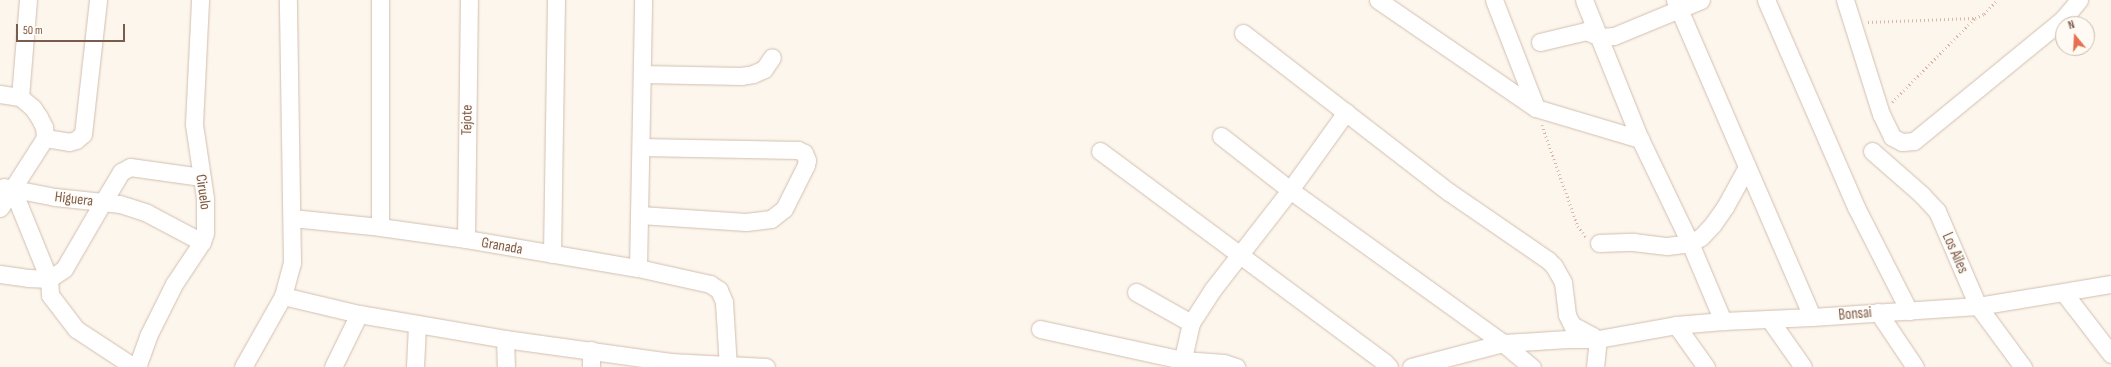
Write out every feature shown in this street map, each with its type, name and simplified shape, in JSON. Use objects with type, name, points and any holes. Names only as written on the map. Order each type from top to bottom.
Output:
[{"type":"street","points":[[20,97],[28,0]]},
{"type":"street","points":[[45,138],[69,142],[76,140],[83,134],[98,0]]},
{"type":"street","name":"Ciruelo","points":[[135,367],[148,336],[174,284],[202,242],[206,224],[205,198],[194,124],[200,0]]},
{"type":"street","points":[[242,367],[283,296],[292,263],[288,0]]},
{"type":"street","points":[[380,0],[380,227]]},
{"type":"street","name":"Tejote","points":[[466,239],[469,0]]},
{"type":"street","points":[[552,254],[556,0]]},
{"type":"street","points":[[638,268],[643,0]]},
{"type":"street","points":[[1378,0],[1536,108],[1640,139]]},
{"type":"street","points":[[1494,0],[1536,108]]},
{"type":"street","points":[[1584,0],[1640,139],[1690,243],[1723,321]]},
{"type":"street","points":[[1540,42],[1586,31],[1600,37],[1614,36],[1677,5],[1699,0]]},
{"type":"street","points":[[1766,0],[1856,207],[1909,311]]},
{"type":"street","points":[[1845,0],[1881,114],[1892,137],[1902,142],[1914,141],[2063,19],[2079,0]]},
{"type":"street","points":[[1677,5],[1812,317]]},
{"type":"street","points":[[1243,33],[1449,192],[1548,260],[1554,266],[1563,282],[1567,315],[1572,325],[1598,339],[1595,367]]},
{"type":"street","points":[[642,74],[741,76],[753,74],[764,69],[772,57]]},
{"type":"street","points":[[0,94],[20,97],[33,108],[44,127],[45,138],[6,187],[0,208]]},
{"type":"street","points":[[1181,364],[1191,323],[1213,289],[1290,190],[1346,112]]},
{"type":"street","points":[[1221,136],[1290,190],[1503,342],[1532,367]]},
{"type":"street","points":[[640,215],[746,222],[771,219],[784,209],[806,165],[807,160],[804,153],[798,150],[641,147]]},
{"type":"street","points":[[1100,151],[1240,254],[1389,367]]},
{"type":"street","name":"Los Ailes","points":[[1872,151],[1922,195],[1937,211],[1978,306],[2023,367]]},
{"type":"street","name":"Higuera","points":[[6,187],[55,197],[103,202],[121,172],[130,167],[201,177]]},
{"type":"street","points":[[1599,243],[1633,242],[1667,246],[1690,243],[1701,237],[1713,224],[1725,207],[1747,167]]},
{"type":"street","points":[[6,187],[49,279],[50,295],[76,329],[135,367]]},
{"type":"street","points":[[0,274],[49,279],[64,269],[103,202],[120,204],[147,212],[202,242]]},
{"type":"street","name":"Granada","points":[[292,218],[380,227],[466,239],[638,268],[710,284],[719,290],[724,302],[728,366]]},
{"type":"street","name":"Bonsai","points":[[1411,367],[1503,342],[1598,339],[1676,325],[1723,321],[1770,320],[1978,306],[2064,293],[2111,284]]},
{"type":"street","points":[[1136,292],[1191,323]]},
{"type":"street","points":[[2064,293],[2111,354]]},
{"type":"street","points":[[283,296],[359,314],[505,339],[591,359],[671,364],[766,367]]},
{"type":"street","points":[[1878,312],[1915,367]]},
{"type":"street","points":[[333,367],[359,314]]},
{"type":"street","points":[[1770,320],[1802,367]]},
{"type":"street","points":[[415,367],[417,325]]},
{"type":"street","points":[[1676,325],[1706,367]]},
{"type":"street","points":[[1040,329],[1181,364],[1224,362],[1236,367]]},
{"type":"street","points":[[505,339],[506,367]]},
{"type":"path","points":[[1853,23],[1975,18],[1984,14],[1998,0]]},
{"type":"path","points":[[1881,114],[1975,18]]},
{"type":"path","points":[[1536,108],[1578,226],[1583,235],[1599,243]]}]
